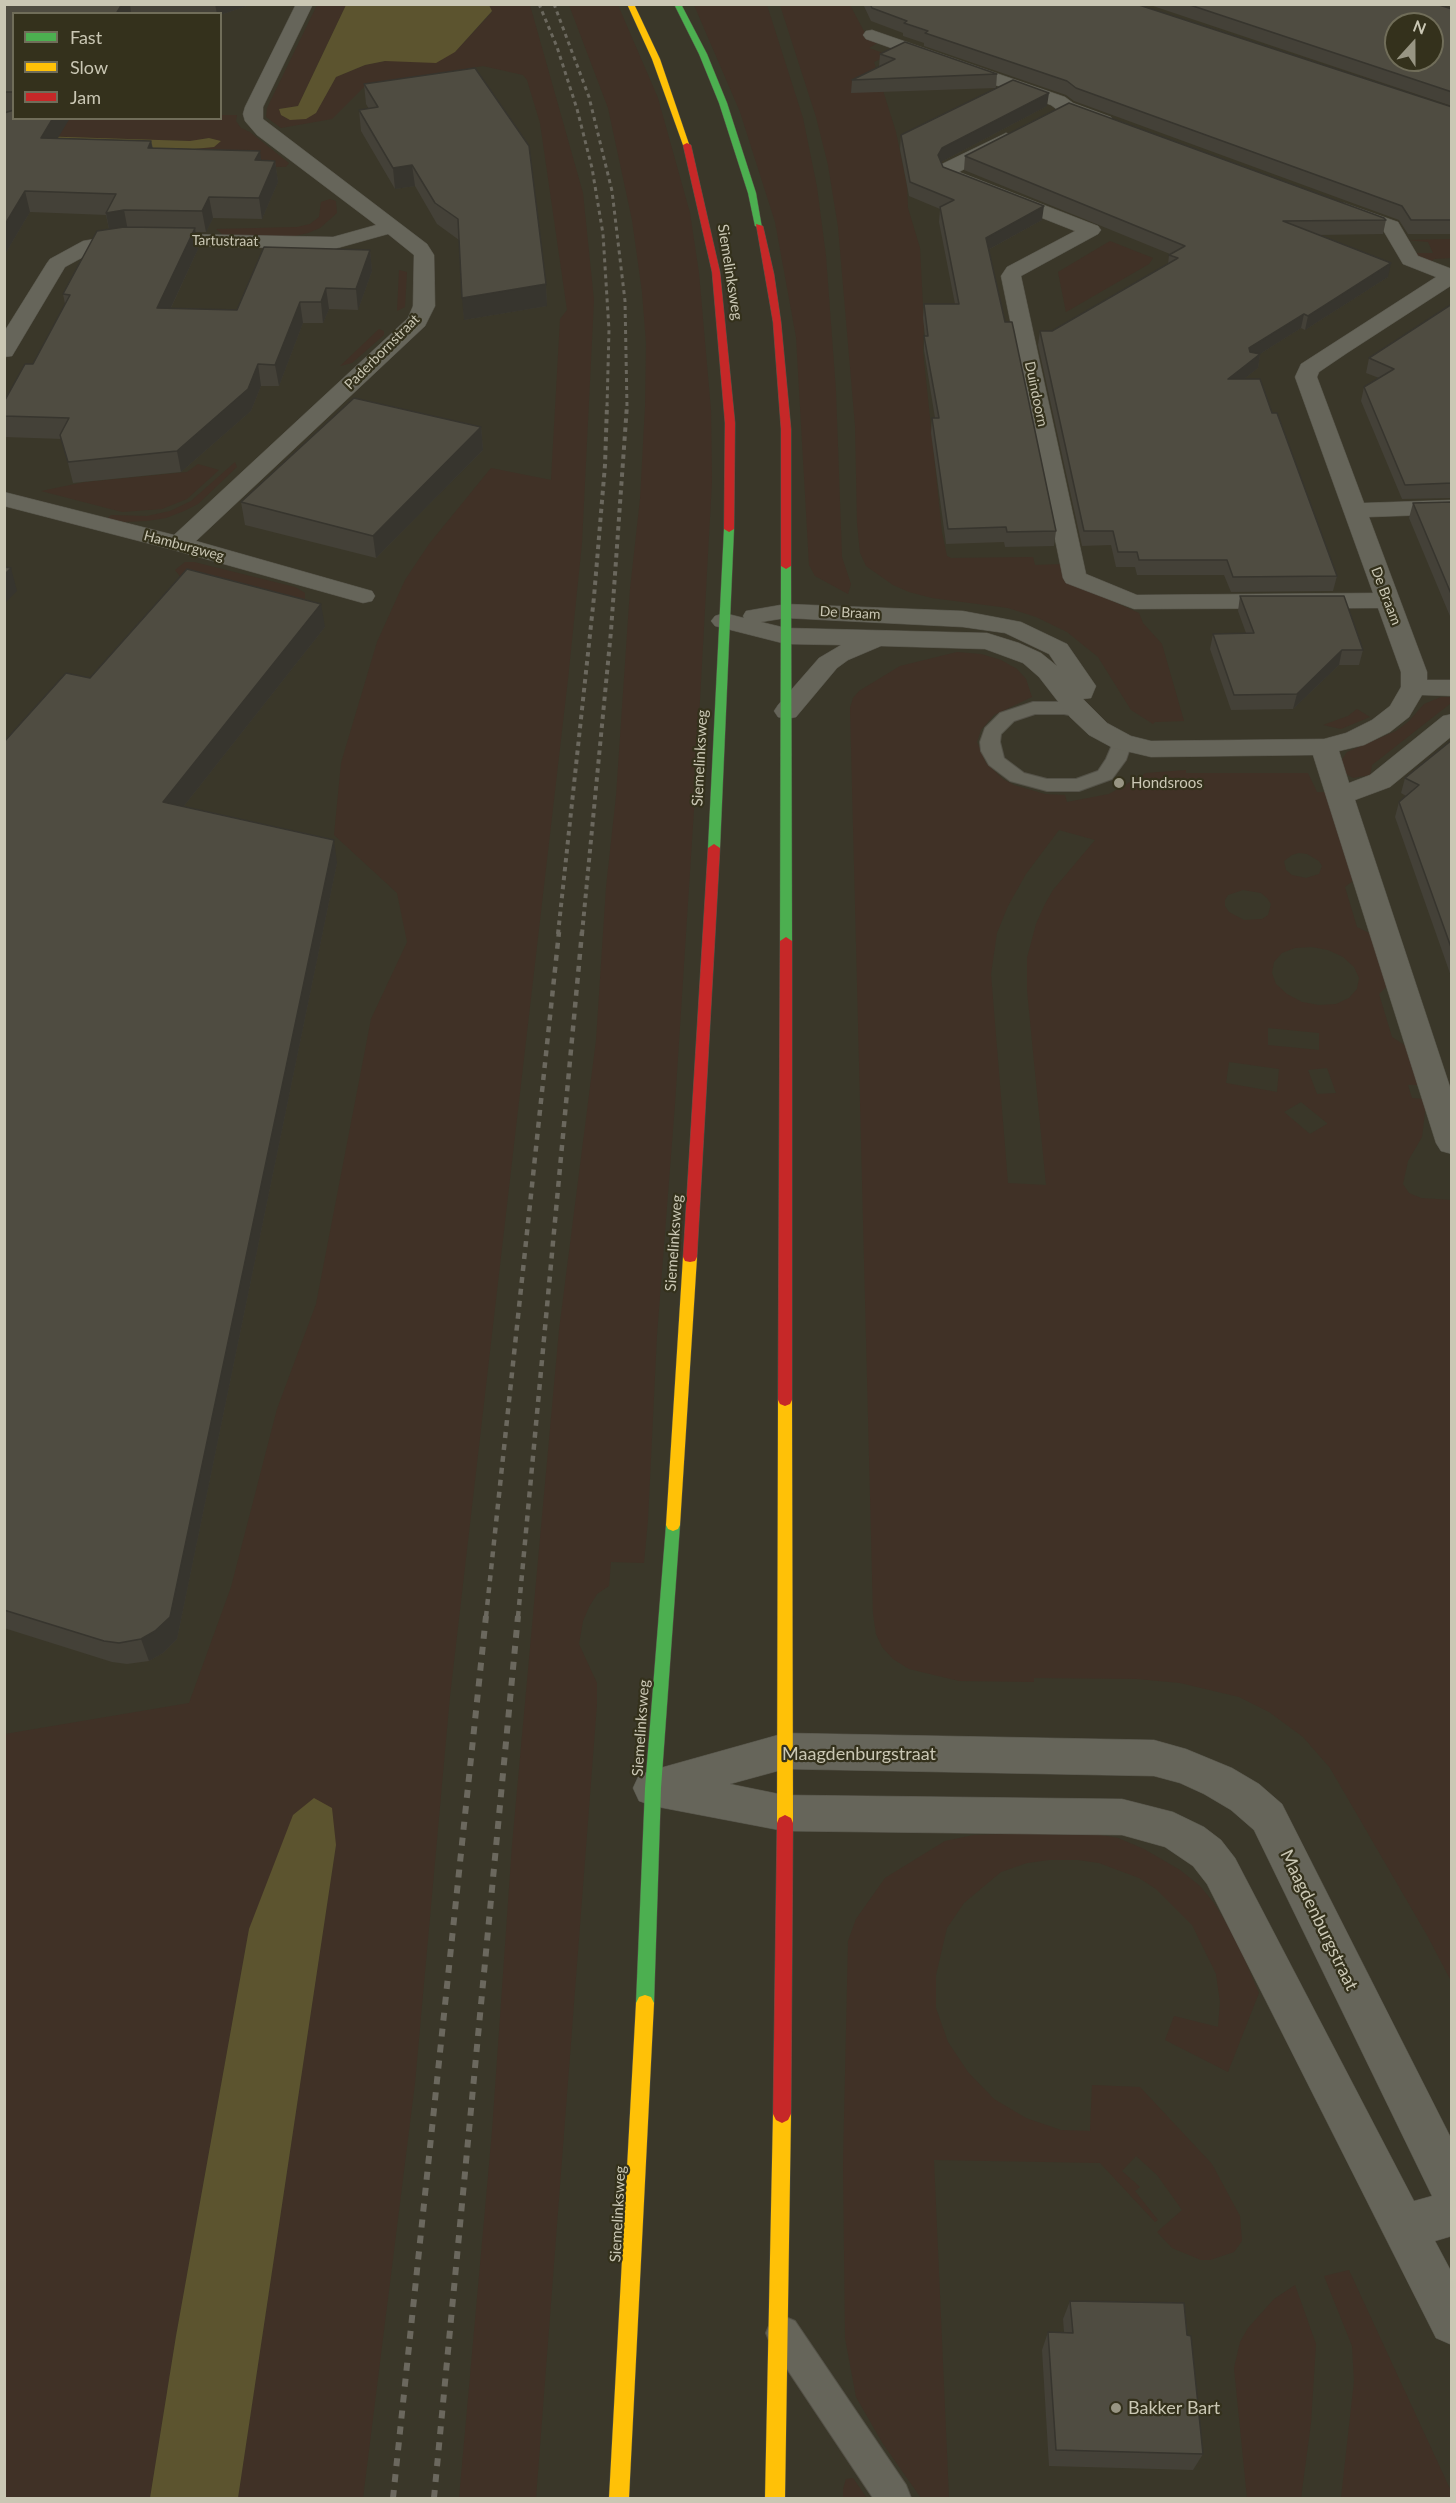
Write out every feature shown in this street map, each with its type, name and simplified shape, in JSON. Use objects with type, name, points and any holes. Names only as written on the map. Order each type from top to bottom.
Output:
[{"type":"main road","name":"Siemelinksweg","points":[[618,2499],[641,2094],[653,1788],[674,1509],[704,1037],[728,575],[730,423],[716,272],[689,150],[656,59],[630,4]]},
{"type":"main road","points":[[677,4],[703,54],[741,157],[770,274],[777,322],[786,429],[785,1951],[775,2499]]},
{"type":"street","name":"Paderbornstraat","points":[[179,544],[417,321],[424,306],[424,255],[420,248],[264,131],[254,121],[252,114],[254,107],[304,4]]},
{"type":"street","points":[[872,35],[1058,101],[1066,108],[1122,128]]},
{"type":"street","points":[[1045,118],[1066,108]]},
{"type":"street","name":"Duindoorn","points":[[1024,129],[949,168],[950,175],[1091,230],[1014,271],[1011,276],[1075,578],[1134,602],[1386,600]]},
{"type":"street","points":[[1329,203],[1391,226],[1410,260],[1452,276]]},
{"type":"street","name":"Tartustraat","points":[[4,351],[57,263],[90,245],[128,239],[334,243],[391,227]]},
{"type":"street","name":"De Braam","points":[[724,621],[786,636],[977,641],[1010,648],[1032,658],[1048,672],[1079,711],[1098,729],[1122,742],[1151,749],[1324,747],[1355,739],[1381,726],[1400,711],[1414,687],[1410,657],[1386,600],[1307,383],[1309,369],[1452,276]]},
{"type":"street","name":"Hamburgweg","points":[[4,500],[179,544],[363,596]]},
{"type":"street","points":[[1355,510],[1452,507]]},
{"type":"street","name":"De Braam","points":[[724,621],[786,610],[963,619],[1012,627],[1058,649],[1083,686],[1079,711]]},
{"type":"street","name":"De Braam","points":[[787,711],[828,663],[838,655],[878,640]]},
{"type":"street","points":[[1414,687],[1452,688]]},
{"type":"street","points":[[1339,796],[1380,781],[1452,722]]},
{"type":"street","points":[[1324,747],[1452,1143]]},
{"type":"street","name":"Maagdenburgstraat","points":[[653,1788],[785,1751],[1154,1758],[1186,1767],[1245,1797],[1268,1817],[1452,2188]]},
{"type":"street","points":[[653,1788],[784,1813],[1122,1817],[1153,1824],[1190,1840],[1207,1853],[1221,1871],[1452,2322]]},
{"type":"street","points":[[1404,2227],[1452,2213]]},
{"type":"lane","points":[[1079,711],[1064,708],[1033,708],[1007,717],[992,732],[991,752],[996,761],[1017,777],[1047,785],[1064,786],[1079,784],[1105,775],[1119,752],[1122,742]]},
{"type":"lane","points":[[778,2326],[893,2499]]},
{"type":"shaded area","points":[[317,5],[346,5],[298,106],[279,109],[281,115],[290,119],[316,113],[336,77],[365,65],[455,52],[492,12],[489,5],[530,5],[583,193],[594,300],[582,543],[450,1696],[415,2083],[363,2498],[238,2498],[336,1845],[249,1929],[176,2336],[150,2498],[5,2498],[5,1734],[189,1703],[231,1587],[277,1409],[316,1304],[371,1019],[407,942],[397,893],[334,835],[341,763],[377,642],[405,580],[429,544],[491,468],[551,480],[560,319],[567,310],[540,123],[527,80],[523,75],[483,66],[365,86],[332,119],[281,128],[266,117],[267,108]]},
{"type":"shaded area","points":[[346,5],[489,5],[492,11],[455,52],[436,63],[385,61],[365,65],[336,77],[316,113],[306,119],[290,120],[281,115],[279,109],[298,106]]},
{"type":"shaded area","points":[[569,5],[618,5],[658,98],[690,213],[699,273],[711,410],[712,481],[694,810],[657,1335],[644,1563],[611,1562],[609,1586],[597,1594],[589,1607],[583,1621],[579,1644],[597,1683],[597,1704],[536,2498],[459,2498],[492,2131],[512,1845],[559,1330],[596,1040],[630,589],[640,499],[645,407],[646,343],[632,220],[608,108]]},
{"type":"shaded area","points":[[694,5],[767,5],[803,118],[817,187],[826,256],[836,391],[842,557],[851,584],[848,594],[815,576],[809,565],[796,337],[775,222],[740,112]]},
{"type":"shaded area","points":[[780,5],[850,5],[867,37],[879,42],[869,48],[889,55],[874,62],[896,132],[907,186],[908,208],[920,248],[923,351],[942,532],[947,556],[951,558],[1033,557],[1035,565],[1064,564],[1068,581],[1139,613],[1143,623],[1162,644],[1184,721],[1153,724],[1131,710],[1098,657],[1067,632],[1036,617],[1008,608],[932,598],[909,592],[893,585],[866,566],[860,553],[857,523],[855,426],[838,227],[828,165],[816,117]]},
{"type":"shaded area","points":[[222,115],[237,115],[236,121],[241,128],[250,132],[289,163],[286,167],[154,165],[5,144],[194,149],[221,141],[209,138],[190,141],[5,135],[13,120],[222,120]]},
{"type":"shaded area","points":[[5,135],[190,141],[209,138],[221,141],[214,147],[194,149],[5,144]]},
{"type":"shaded area","points":[[330,199],[336,201],[337,213],[320,228],[308,233],[291,237],[223,235],[216,229],[297,227],[310,224],[319,217],[321,202]]},
{"type":"shaded area","points":[[1451,239],[1451,258],[1434,259],[1430,263],[1420,259],[1415,253],[1433,253],[1428,242],[1407,240]]},
{"type":"shaded area","points":[[1110,241],[1153,258],[1149,264],[1066,312],[1058,272]]},
{"type":"shaded area","points":[[399,270],[407,272],[405,307],[397,311]]},
{"type":"shaded area","points":[[379,329],[384,331],[384,335],[352,363],[340,366]]},
{"type":"shaded area","points":[[235,462],[237,467],[198,504],[184,511],[166,518],[147,521],[123,522],[107,519],[111,515],[147,516],[170,511],[191,501]]},
{"type":"shaded area","points":[[198,464],[219,470],[187,499],[162,509],[122,512],[41,491],[85,482],[187,472]]},
{"type":"shaded area","points":[[185,562],[194,562],[295,587],[305,593],[305,602],[187,585],[175,570]]},
{"type":"shaded area","points":[[957,652],[981,654],[1001,660],[1017,669],[1026,679],[1032,697],[994,715],[981,730],[977,742],[986,763],[1003,779],[1014,785],[1045,794],[1065,795],[1067,802],[1109,794],[1146,773],[1186,770],[1186,773],[1308,773],[1317,792],[1326,792],[1354,880],[1345,887],[1357,927],[1371,934],[1387,986],[1379,994],[1392,1037],[1406,1046],[1419,1085],[1408,1085],[1412,1098],[1424,1099],[1426,1104],[1422,1137],[1408,1161],[1403,1184],[1409,1193],[1421,1198],[1451,1200],[1451,1981],[1330,1768],[1303,1737],[1269,1712],[1239,1697],[1180,1683],[1137,1679],[1034,1678],[1034,1682],[959,1681],[909,1669],[893,1659],[882,1647],[876,1634],[873,1614],[850,708],[853,698],[859,691],[900,666]],"holes":[[[1059,830],[1095,840],[1053,890],[1036,924],[1027,958],[1027,990],[1046,1185],[1008,1183],[991,974],[997,933],[1008,906],[1026,874]],[[1307,854],[1319,861],[1322,866],[1319,874],[1306,878],[1292,875],[1286,870],[1284,861],[1292,855]],[[1243,890],[1261,893],[1271,904],[1268,915],[1262,919],[1244,920],[1229,912],[1225,906],[1228,895]],[[1312,947],[1328,950],[1343,957],[1354,967],[1359,978],[1357,989],[1349,998],[1336,1004],[1319,1005],[1302,1002],[1287,994],[1276,984],[1272,973],[1274,962],[1282,953],[1295,948]],[[1268,1028],[1319,1033],[1319,1050],[1268,1045]],[[1229,1062],[1279,1069],[1277,1092],[1226,1083]],[[1327,1068],[1336,1093],[1317,1094],[1308,1070]],[[1301,1102],[1327,1123],[1310,1134],[1284,1112]]]},
{"type":"shaded area","points":[[1441,697],[1451,697],[1451,703],[1372,765],[1370,775],[1353,778],[1345,773],[1341,761],[1347,752],[1396,731],[1409,721],[1424,704]]},
{"type":"shaded area","points":[[1357,709],[1370,717],[1341,729],[1323,725],[1348,716]]},
{"type":"shaded area","points":[[314,1798],[332,1808],[336,1845],[238,2498],[150,2498],[176,2336],[249,1929],[293,1815]]},
{"type":"shaded area","points":[[1064,1832],[1118,1838],[1144,1849],[1180,1870],[1200,1886],[1214,1903],[1236,1939],[1259,1993],[1228,2072],[1165,2040],[1174,2016],[1218,2027],[1220,2002],[1216,1974],[1192,1925],[1156,1889],[1139,1878],[1099,1863],[1078,1860],[1027,1863],[1001,1872],[964,1903],[947,1928],[936,1975],[936,2008],[948,2042],[968,2072],[994,2099],[1026,2118],[1061,2130],[1090,2131],[1092,2085],[1140,2087],[1212,2164],[1240,2216],[1242,2241],[1234,2252],[1210,2260],[1201,2260],[1172,2248],[1157,2232],[1182,2210],[1157,2175],[1136,2156],[1122,2171],[1140,2187],[1135,2191],[1158,2220],[1155,2222],[1100,2163],[934,2160],[949,2498],[921,2498],[883,2444],[856,2397],[845,2338],[843,2163],[848,1941],[856,1919],[885,1878],[945,1841],[974,1835]]},
{"type":"shaded area","points":[[1349,2270],[1451,2491],[1451,2498],[1341,2498],[1354,2381],[1352,2346],[1324,2276]]},
{"type":"shaded area","points":[[1295,2285],[1316,2344],[1311,2423],[1301,2498],[1247,2498],[1234,2368],[1240,2342],[1248,2328],[1274,2299]]},
{"type":"shaded area","points":[[853,2478],[867,2498],[843,2498],[846,2479]]},
{"type":"building","points":[[4,4],[122,4],[117,12],[12,12],[12,92],[4,92]]},
{"type":"building","points":[[870,4],[1136,4],[1452,107],[1452,220],[1411,220],[1402,206],[1076,88],[1067,81],[925,33],[928,31],[904,23],[907,21],[872,8]]},
{"type":"building","points":[[1187,4],[1436,4],[1452,9],[1452,92],[1392,72],[1444,72],[1444,12],[1384,12],[1384,69]]},
{"type":"building","points":[[905,42],[997,74],[852,80],[895,59],[880,54]]},
{"type":"building","points":[[475,68],[529,146],[546,284],[462,298],[458,219],[435,203],[412,165],[393,168],[359,110],[378,107],[364,84]]},
{"type":"building","points":[[1013,80],[1049,93],[942,148],[938,155],[943,167],[1044,206],[986,238],[1005,322],[1012,322],[1056,531],[1007,532],[1006,527],[948,529],[932,418],[939,418],[924,336],[928,336],[924,304],[959,304],[940,207],[954,200],[910,182],[901,135]]},
{"type":"building","points":[[1069,103],[1386,220],[1283,221],[1391,263],[1308,316],[1304,314],[1249,348],[1250,352],[1260,354],[1228,379],[1260,379],[1272,413],[1277,413],[1337,576],[1233,577],[1227,560],[1139,560],[1137,552],[1118,552],[1113,531],[1084,531],[1040,331],[1052,331],[1178,258],[1169,255],[1185,246],[965,156]]},
{"type":"building","points":[[12,111],[12,120],[52,120],[41,138],[151,141],[148,148],[260,151],[255,160],[275,161],[259,198],[209,197],[202,211],[124,210],[106,213],[116,194],[25,191],[4,226],[4,113]]},
{"type":"building","points":[[124,227],[195,228],[157,308],[237,310],[264,247],[370,250],[356,289],[326,288],[321,302],[300,302],[275,365],[258,364],[248,389],[177,451],[68,462],[60,435],[69,418],[4,416],[4,402],[25,364],[33,364],[70,295],[63,294],[97,231]]},
{"type":"building","points":[[1452,304],[1452,483],[1405,485],[1364,387],[1394,369],[1369,358]]},
{"type":"building","points":[[354,398],[481,427],[373,536],[241,502]]},
{"type":"building","points":[[1452,502],[1452,596],[1413,503]]},
{"type":"building","points":[[4,567],[11,568],[4,575]]},
{"type":"building","points":[[187,569],[321,604],[163,802],[334,840],[170,1617],[155,1631],[141,1639],[119,1643],[104,1641],[4,1610],[4,742],[66,673],[90,678]]},
{"type":"building","points":[[1240,596],[1344,596],[1363,650],[1342,650],[1297,694],[1234,695],[1213,634],[1254,633]]},
{"type":"building","points":[[1452,740],[1452,950],[1399,802],[1419,785],[1405,778]]},
{"type":"building","points":[[1070,2301],[1184,2303],[1187,2335],[1191,2336],[1203,2454],[1056,2450],[1048,2332],[1073,2333]]},
{"type":"railway","points":[[539,4],[557,47],[577,109],[592,168],[603,234],[609,330],[607,407]]},
{"type":"railway","points":[[554,4],[589,97],[612,191],[625,301],[627,405]]},
{"type":"railway","points":[[558,934],[594,597],[605,465],[607,405]]},
{"type":"railway","points":[[582,934],[611,631],[627,405]]},
{"type":"railway","points":[[486,1617],[559,932]]},
{"type":"railway","points":[[518,1617],[582,932]]},
{"type":"railway","points":[[393,2498],[486,1616]]},
{"type":"railway","points":[[434,2498],[518,1616]]},
{"type":"traffic: fast","points":[[677,4],[703,54],[723,103],[752,193],[759,226]]},
{"type":"traffic: fast","points":[[714,848],[729,529]]},
{"type":"traffic: fast","points":[[786,566],[786,941]]},
{"type":"traffic: fast","points":[[645,2003],[653,1788],[673,1525]]},
{"type":"traffic: slow","points":[[630,4],[656,59],[687,145]]},
{"type":"traffic: slow","points":[[673,1525],[690,1257]]},
{"type":"traffic: slow","points":[[785,1400],[785,1823]]},
{"type":"traffic: slow","points":[[619,2498],[645,2003]]},
{"type":"traffic: slow","points":[[775,2498],[782,2114]]},
{"type":"traffic: jam","points":[[687,145],[716,272],[730,423],[729,529]]},
{"type":"traffic: jam","points":[[759,226],[770,274],[777,322],[786,429],[786,566]]},
{"type":"traffic: jam","points":[[690,1257],[714,848]]},
{"type":"traffic: jam","points":[[785,1400],[786,941]]},
{"type":"traffic: jam","points":[[782,2114],[785,1823]]},
{"type":"place","name":"Hondsroos","points":[[1119,783]]},
{"type":"place","name":"Bakker Bart","points":[[1116,2408]]}]
